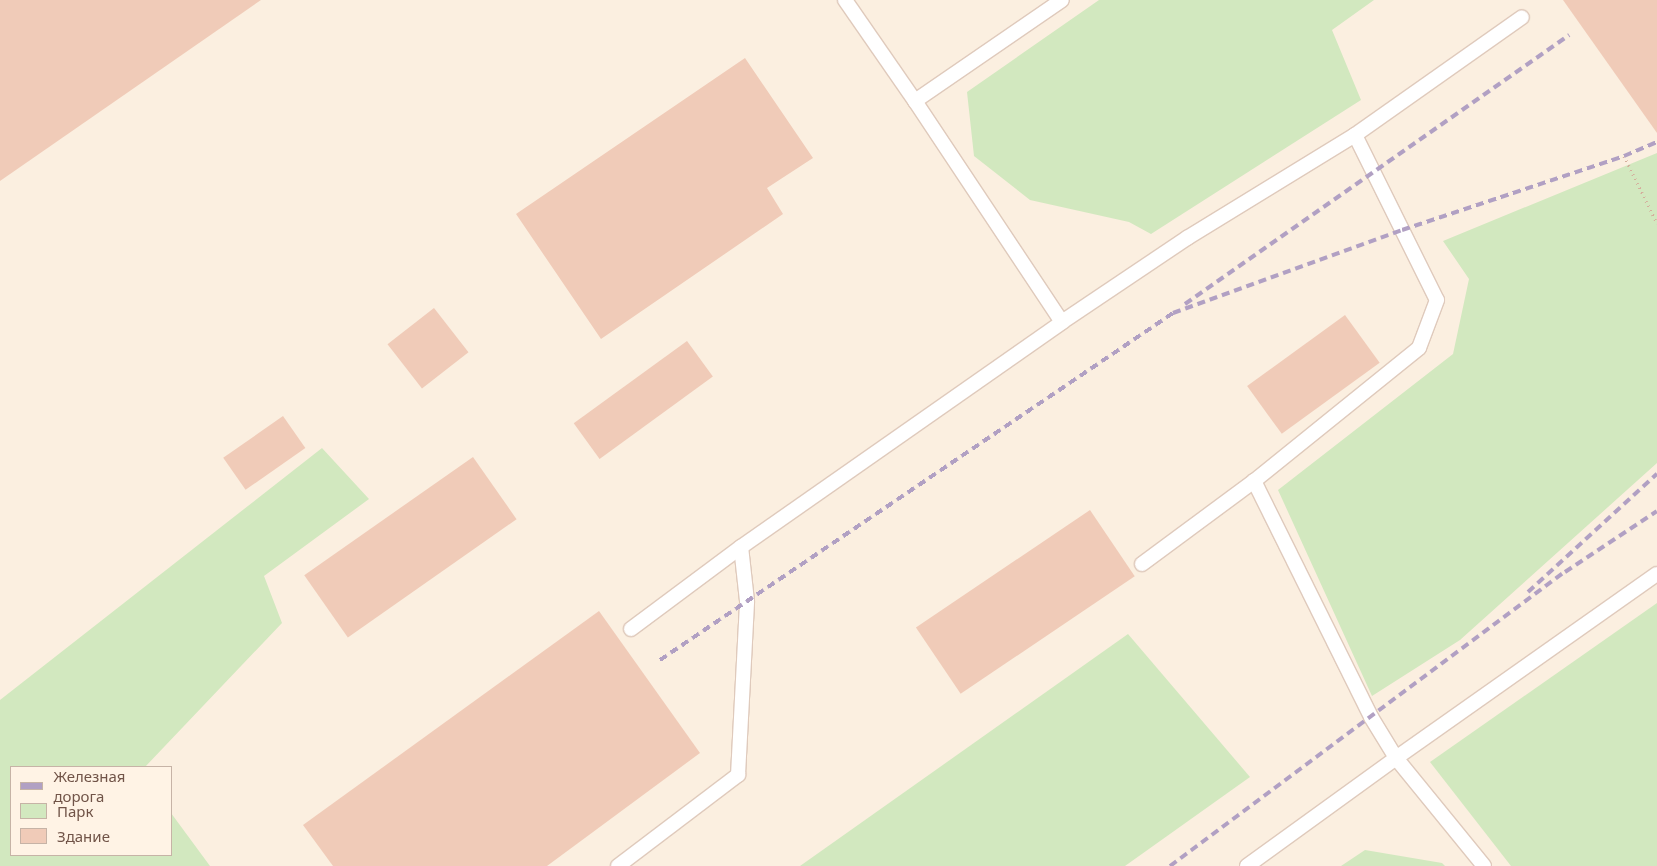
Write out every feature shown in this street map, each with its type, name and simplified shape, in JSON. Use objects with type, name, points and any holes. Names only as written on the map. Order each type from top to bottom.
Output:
[{"type":"lane","points":[[845,0],[915,101],[1062,322]]},
{"type":"lane","points":[[915,101],[1062,0]]},
{"type":"lane","points":[[631,629],[741,547],[1062,322],[1187,238],[1355,135],[1522,16]]},
{"type":"lane","points":[[1142,564],[1254,481],[1419,348],[1437,300],[1355,135]]},
{"type":"lane","points":[[1254,481],[1370,716],[1396,758],[1484,866]]},
{"type":"lane","points":[[618,866],[738,775],[747,601],[741,547]]},
{"type":"lane","points":[[1247,866],[1396,758],[1657,574]]},
{"type":"path","points":[[1624,156],[1657,223]]},
{"type":"green space","points":[[1099,0],[1374,0],[1332,30],[1361,100],[1151,234],[1129,222],[1030,200],[974,156],[967,92]]},
{"type":"green space","points":[[1657,153],[1657,463],[1460,640],[1372,696],[1278,490],[1453,354],[1469,279],[1443,241]]},
{"type":"green space","points":[[322,448],[369,499],[264,576],[282,623],[146,766],[10,766],[10,856],[172,856],[172,814],[210,866],[0,866],[0,700]]},
{"type":"green space","points":[[1657,603],[1657,866],[1511,866],[1430,762]]},
{"type":"green space","points":[[1128,634],[1250,777],[1125,866],[800,866]]},
{"type":"green space","points":[[1365,850],[1442,863],[1445,866],[1341,866]]},
{"type":"building","points":[[0,0],[261,0],[0,181]]},
{"type":"building","points":[[1563,0],[1657,0],[1657,133]]},
{"type":"building","points":[[745,58],[813,158],[767,188],[783,214],[601,339],[516,214]]},
{"type":"building","points":[[434,308],[468,352],[422,388],[388,344]]},
{"type":"building","points":[[1345,315],[1380,363],[1282,434],[1247,386]]},
{"type":"building","points":[[687,341],[713,377],[600,459],[574,423]]},
{"type":"building","points":[[283,416],[305,448],[246,490],[223,458]]},
{"type":"building","points":[[473,457],[517,519],[348,637],[304,575]]},
{"type":"building","points":[[1090,510],[1135,576],[961,694],[916,627]]},
{"type":"building","points":[[599,611],[700,753],[547,866],[333,866],[303,825]]},
{"type":"railway","points":[[1185,304],[1569,35]]},
{"type":"railway","points":[[660,660],[1173,313],[1402,230],[1624,156],[1657,142]]},
{"type":"railway","points":[[1528,592],[1657,474]]},
{"type":"railway","points":[[1170,866],[1565,572],[1657,511]]}]
